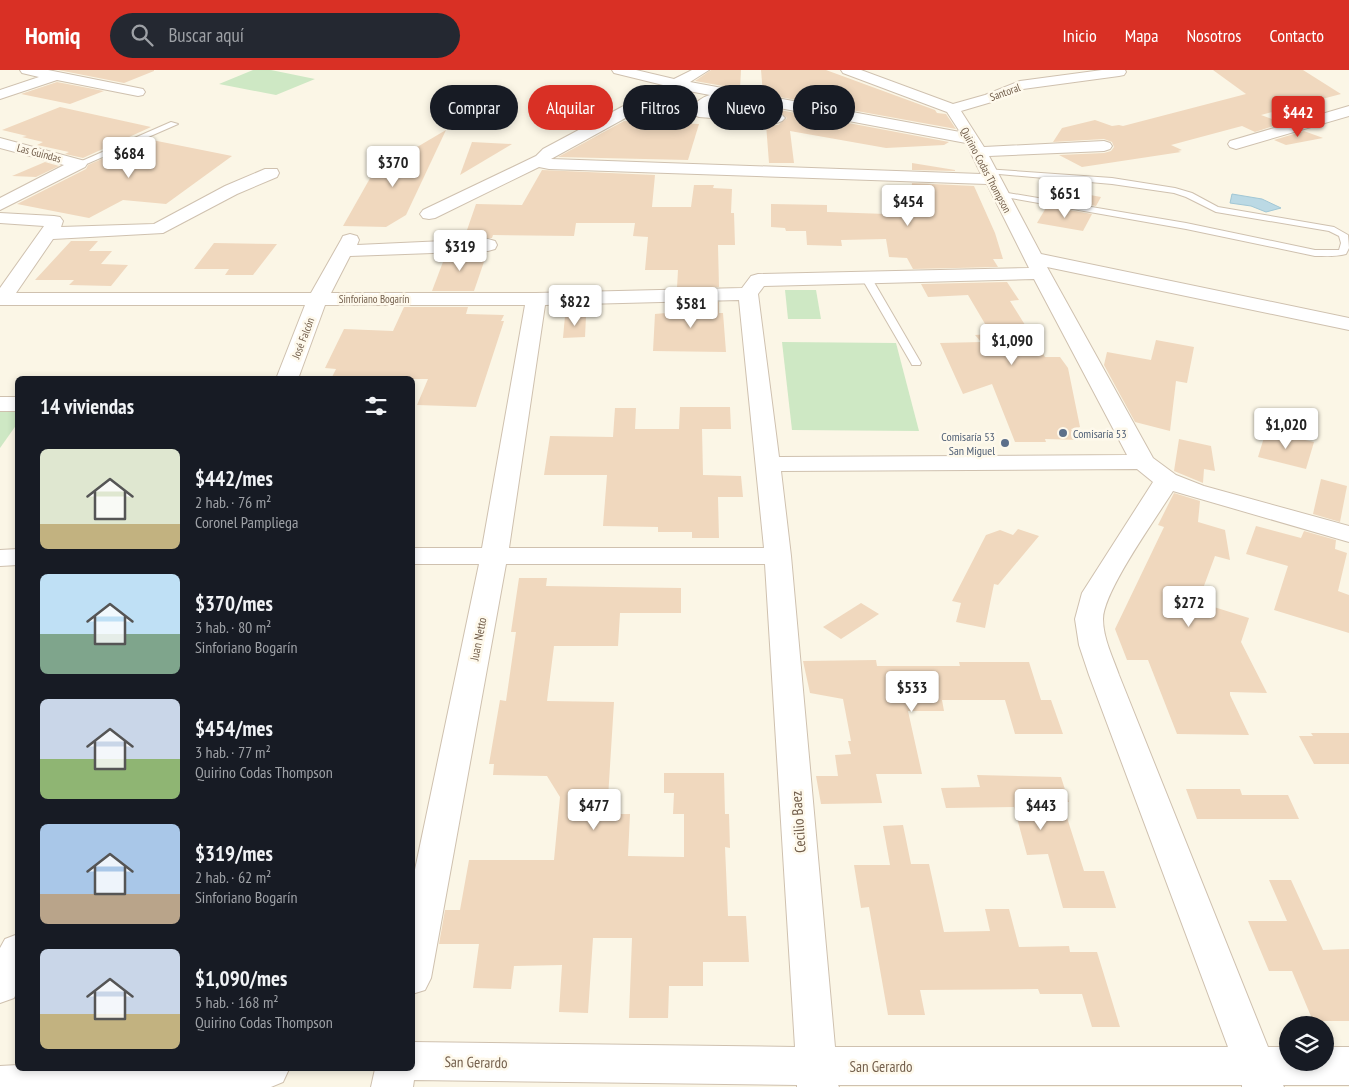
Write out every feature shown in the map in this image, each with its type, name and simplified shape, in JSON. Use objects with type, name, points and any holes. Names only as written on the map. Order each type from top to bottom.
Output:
[{"type":"street","points":[[27,70],[138,92]]},
{"type":"street","points":[[0,96],[73,70]]},
{"type":"street","points":[[619,70],[676,84],[975,146]]},
{"type":"street","points":[[429,214],[542,159],[550,152],[702,70]]},
{"type":"street","points":[[848,70],[952,109]]},
{"type":"street","name":"Santoral","points":[[952,109],[990,98],[1020,86],[1121,71]]},
{"type":"street","points":[[708,101],[700,107],[700,112],[708,113]]},
{"type":"street","name":"Quirino Codas Thompson","points":[[952,109],[975,146],[1037,266],[1155,471]]},
{"type":"street","points":[[1236,144],[1349,111]]},
{"type":"street","points":[[783,118],[832,122],[975,146],[1104,146]]},
{"type":"street","name":"Las Guindas","points":[[0,143],[79,164]]},
{"type":"street","points":[[542,159],[548,164],[993,181]]},
{"type":"street","points":[[0,205],[79,164]]},
{"type":"street","points":[[48,234],[94,230],[157,229],[231,190],[271,173]]},
{"type":"street","points":[[0,218],[54,221],[54,225],[48,234],[1,299]]},
{"type":"street","name":"José Falcón","points":[[288,376],[318,298],[347,246],[488,244]]},
{"type":"street","points":[[748,294],[758,280],[866,277],[1037,266],[1349,324]]},
{"type":"street","name":"Sinforiano Bogarín","points":[[1,299],[536,299],[748,294]]},
{"type":"street","name":"Cecilio Baez","points":[[748,294],[778,556],[817,1077]]},
{"type":"street","name":"Juan Netto","points":[[415,963],[494,556],[536,299]]},
{"type":"street","points":[[0,404],[15,404]]},
{"type":"street","points":[[768,464],[1155,471],[1194,491],[1349,534]]},
{"type":"street","points":[[1155,471],[1096,593],[1089,619],[1094,645],[1104,675],[1259,1077]]},
{"type":"street","points":[[415,556],[778,556]]},
{"type":"street","points":[[0,558],[15,557]]},
{"type":"street","points":[[0,986],[15,956]]},
{"type":"street","name":"San Gerardo","points":[[415,1061],[817,1077],[1259,1077],[1349,1066]]},
{"type":"street","points":[[0,1085],[235,1071]]},
{"type":"street","points":[[392,1087],[395,1071]]},
{"type":"lane","points":[[79,164],[174,124]]},
{"type":"lane","points":[[993,181],[1112,181],[1175,191],[1189,195],[1216,209],[1331,229],[1342,233],[1348,239],[1348,244],[1343,252],[1334,254],[1315,253],[1186,226],[993,181]]},
{"type":"lane","points":[[866,277],[916,363]]},
{"type":"green space","points":[[253,70],[271,70],[315,79],[276,95],[219,84]]},
{"type":"green space","points":[[785,290],[816,290],[821,319],[788,319]]},
{"type":"green space","points":[[782,342],[896,343],[919,431],[792,430]]},
{"type":"green space","points":[[0,410],[15,410],[15,427],[0,448]]},
{"type":"water","points":[[1232,194],[1262,199],[1281,208],[1266,212],[1251,206],[1230,203]]},
{"type":"building","points":[[58,70],[154,70],[154,71],[124,83]]},
{"type":"building","points":[[711,70],[741,70],[740,85],[718,85],[695,81]]},
{"type":"building","points":[[761,70],[826,70],[935,110],[937,113],[946,114],[956,129],[855,111],[855,85],[793,85],[793,99],[783,98],[783,85],[762,85]]},
{"type":"building","points":[[1213,70],[1303,70],[1341,94],[1261,115],[1283,123],[1255,132],[1242,126],[1171,145],[1182,150],[1178,151],[1181,152],[1082,167],[1059,155],[1104,153],[1111,151],[1114,147],[1112,142],[1104,139],[1053,142],[1062,128],[1095,120],[1112,126],[1123,126],[1246,94]]},
{"type":"building","points":[[57,82],[104,91],[70,104],[21,94]]},
{"type":"building","points":[[60,107],[151,127],[83,158],[65,154],[69,152],[37,145],[43,142],[2,130]]},
{"type":"building","points":[[783,111],[793,112],[793,130],[855,130],[855,124],[949,142],[944,145],[886,148],[790,131],[794,163],[769,163],[766,130],[783,130],[783,121],[787,118],[783,115]]},
{"type":"building","points":[[623,122],[623,130],[697,130],[688,160],[558,157],[608,130],[613,130],[613,127]]},
{"type":"building","points":[[446,130],[406,215],[386,227],[343,226],[373,173]]},
{"type":"building","points":[[1304,131],[1323,138],[1286,145],[1274,140]]},
{"type":"building","points":[[147,139],[232,156],[166,204],[123,200],[89,218],[17,204],[86,169],[88,165]]},
{"type":"building","points":[[472,142],[512,144],[460,175]]},
{"type":"building","points":[[45,162],[59,166],[36,177],[12,176]]},
{"type":"building","points":[[912,163],[955,170],[955,171],[912,170]]},
{"type":"building","points":[[542,170],[655,175],[652,207],[691,207],[694,185],[714,185],[713,188],[732,189],[731,213],[734,213],[735,245],[718,245],[719,287],[677,288],[678,270],[645,270],[648,237],[633,236],[635,223],[576,223],[574,236],[493,235],[492,238],[452,239],[454,233],[466,233],[476,204],[522,205]]},
{"type":"building","points":[[912,183],[974,186],[995,233],[1003,259],[993,259],[998,267],[913,269],[907,258],[889,257],[886,239],[841,240],[842,246],[807,245],[806,231],[786,231],[785,228],[771,227],[771,204],[827,205],[827,212],[887,214],[884,203],[911,203]]},
{"type":"building","points":[[1058,187],[1084,191],[1085,194],[1101,197],[1096,206],[1051,198]]},
{"type":"building","points":[[1047,206],[1092,214],[1083,231],[1037,223]]},
{"type":"building","points":[[71,241],[98,241],[89,251],[112,251],[101,264],[128,265],[111,286],[69,285],[74,280],[35,280]]},
{"type":"building","points":[[214,243],[277,244],[253,275],[225,275],[229,269],[194,269]]},
{"type":"building","points":[[487,253],[474,291],[432,291],[446,254]]},
{"type":"building","points":[[1007,282],[1019,300],[1010,301],[1045,357],[1060,357],[1068,368],[1080,427],[1071,429],[1080,440],[1045,439],[1046,442],[1015,442],[992,384],[963,394],[940,343],[981,342],[975,335],[991,334],[968,295],[928,297],[921,284]]},
{"type":"building","points":[[719,302],[719,313],[723,313],[726,352],[653,351],[655,314],[677,312],[677,303]]},
{"type":"building","points":[[404,307],[468,307],[466,314],[504,315],[501,321],[504,321],[476,407],[417,405],[428,379],[415,379],[415,376],[332,376],[336,369],[325,368],[344,329],[393,331]]},
{"type":"building","points":[[565,316],[586,316],[585,337],[563,338]]},
{"type":"building","points":[[1156,340],[1194,347],[1187,383],[1176,381],[1170,431],[1135,422],[1104,365],[1107,352],[1151,360]]},
{"type":"building","points":[[680,407],[730,407],[731,429],[702,429],[703,475],[741,476],[743,497],[718,497],[719,538],[692,538],[692,532],[658,532],[658,527],[603,526],[607,475],[544,475],[550,436],[613,437],[615,408],[636,408],[635,429],[679,429]]},
{"type":"building","points":[[1266,431],[1314,442],[1306,469],[1258,457]]},
{"type":"building","points":[[1179,439],[1211,446],[1215,471],[1204,469],[1203,483],[1174,471]]},
{"type":"building","points":[[1321,479],[1347,486],[1340,522],[1313,514]]},
{"type":"building","points":[[1174,493],[1200,501],[1198,522],[1225,530],[1230,560],[1215,556],[1198,602],[1249,618],[1241,642],[1267,693],[1230,692],[1230,695],[1249,735],[1177,734],[1148,660],[1127,660],[1115,629],[1164,527],[1158,525]]},
{"type":"building","points":[[1256,526],[1301,538],[1304,531],[1336,540],[1335,549],[1347,553],[1338,591],[1349,595],[1349,633],[1274,610],[1288,566],[1246,554]]},
{"type":"building","points":[[1018,529],[1039,536],[998,585],[994,584],[985,628],[956,622],[961,603],[952,601],[986,535],[1000,530],[1013,535]]},
{"type":"building","points":[[519,578],[547,578],[546,586],[681,588],[681,613],[620,613],[618,646],[554,646],[547,701],[614,702],[607,814],[630,814],[628,856],[684,857],[684,814],[673,814],[674,793],[664,793],[664,773],[724,773],[725,814],[729,814],[730,848],[725,847],[728,916],[746,916],[749,962],[703,962],[703,986],[669,986],[668,1018],[629,1018],[632,938],[593,938],[588,1013],[559,1012],[562,965],[514,966],[511,989],[473,988],[479,944],[439,944],[445,910],[460,910],[469,860],[554,860],[560,797],[547,776],[493,775],[494,764],[489,764],[500,700],[506,701],[516,632],[511,632]]},
{"type":"building","points":[[861,603],[879,614],[841,639],[823,627]]},
{"type":"building","points":[[876,660],[877,666],[960,666],[959,662],[1029,662],[1041,700],[1051,700],[1063,734],[1015,734],[1005,700],[942,700],[944,711],[908,711],[922,774],[876,774],[882,803],[821,804],[816,776],[838,776],[835,755],[851,754],[848,741],[851,741],[843,699],[810,693],[803,661]]},
{"type":"building","points":[[1311,733],[1349,733],[1349,764],[1314,764],[1299,736],[1313,736]]},
{"type":"building","points":[[977,775],[1061,777],[1069,802],[1062,802],[1084,871],[1104,871],[1116,908],[1063,908],[1048,854],[1027,855],[1014,807],[946,808],[941,788],[980,787]]},
{"type":"building","points":[[1186,789],[1240,789],[1242,795],[1288,795],[1299,819],[1197,819]]},
{"type":"building","points":[[903,825],[911,864],[929,864],[944,932],[990,931],[985,909],[1009,909],[1019,947],[1069,946],[1070,952],[1097,952],[1120,1027],[1092,1027],[1082,994],[1040,994],[1038,989],[920,990],[925,1015],[888,1015],[869,907],[861,908],[854,865],[890,865],[883,826]]},
{"type":"building","points":[[1269,880],[1291,880],[1323,950],[1349,949],[1349,1021],[1334,1021],[1334,1016],[1311,1016],[1292,971],[1269,971],[1248,921],[1287,921]]},
{"type":"place","name":"Comisaría 53","points":[[1063,433]]},
{"type":"place","name":"Comisaría 53 San Miguel","points":[[1005,443]]}]
